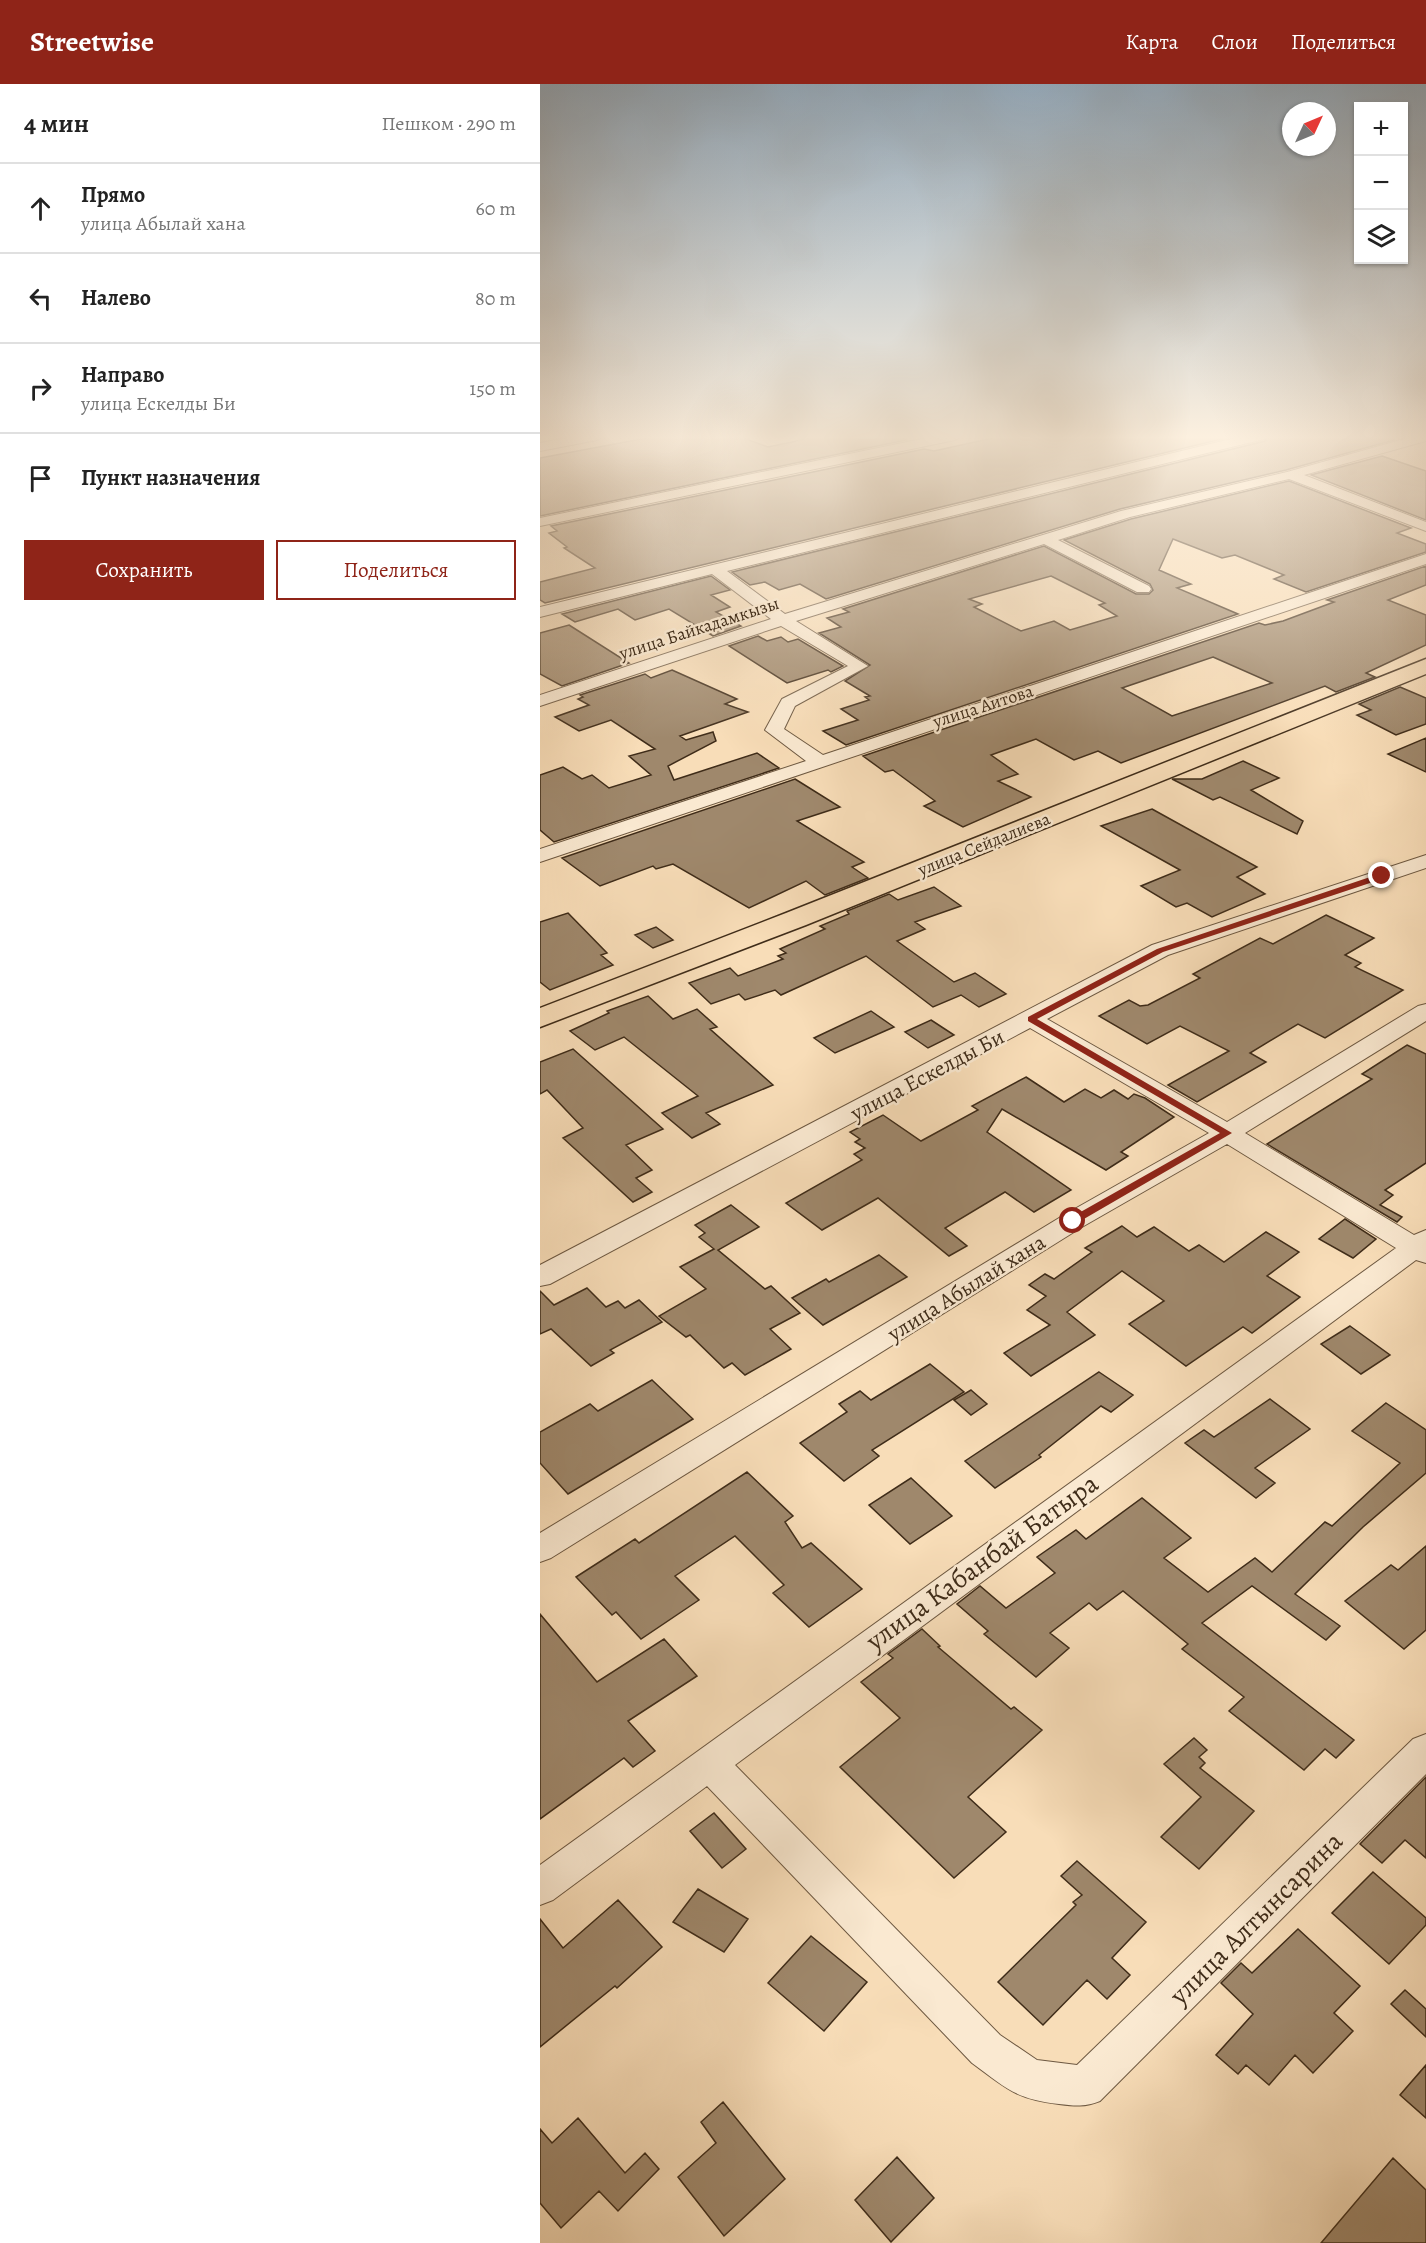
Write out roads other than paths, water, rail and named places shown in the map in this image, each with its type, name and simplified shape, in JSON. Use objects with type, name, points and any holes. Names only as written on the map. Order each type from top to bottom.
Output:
[{"type":"main road","name":"улица Сейдалиева","points":[[540,1018],[796,919],[1426,666]]},
{"type":"street","points":[[540,612],[850,537]]},
{"type":"street","name":"улица Байкадамкызы","points":[[540,701],[783,620],[1052,537]]},
{"type":"street","points":[[1045,539],[1143,589]]},
{"type":"street","name":"улица Аитова","points":[[540,856],[819,760],[1426,559]]},
{"type":"street","points":[[715,570],[783,620],[860,666],[788,703],[774,730],[819,760]]},
{"type":"street","name":"улица Ескелды Би","points":[[540,1277],[1160,950],[1426,861]]},
{"type":"street","name":"улица Абылай хана","points":[[540,1549],[1073,1221],[1227,1133],[1426,1011]]},
{"type":"street","points":[[1031,1019],[1422,1247]]},
{"type":"street","name":"улица Кабанбай Батыра","points":[[540,1887],[708,1761],[1422,1247]]},
{"type":"street","name":"улица Алтынсарина","points":[[708,1761],[986,2049],[1030,2080],[1085,2086],[1426,1750]]}]
